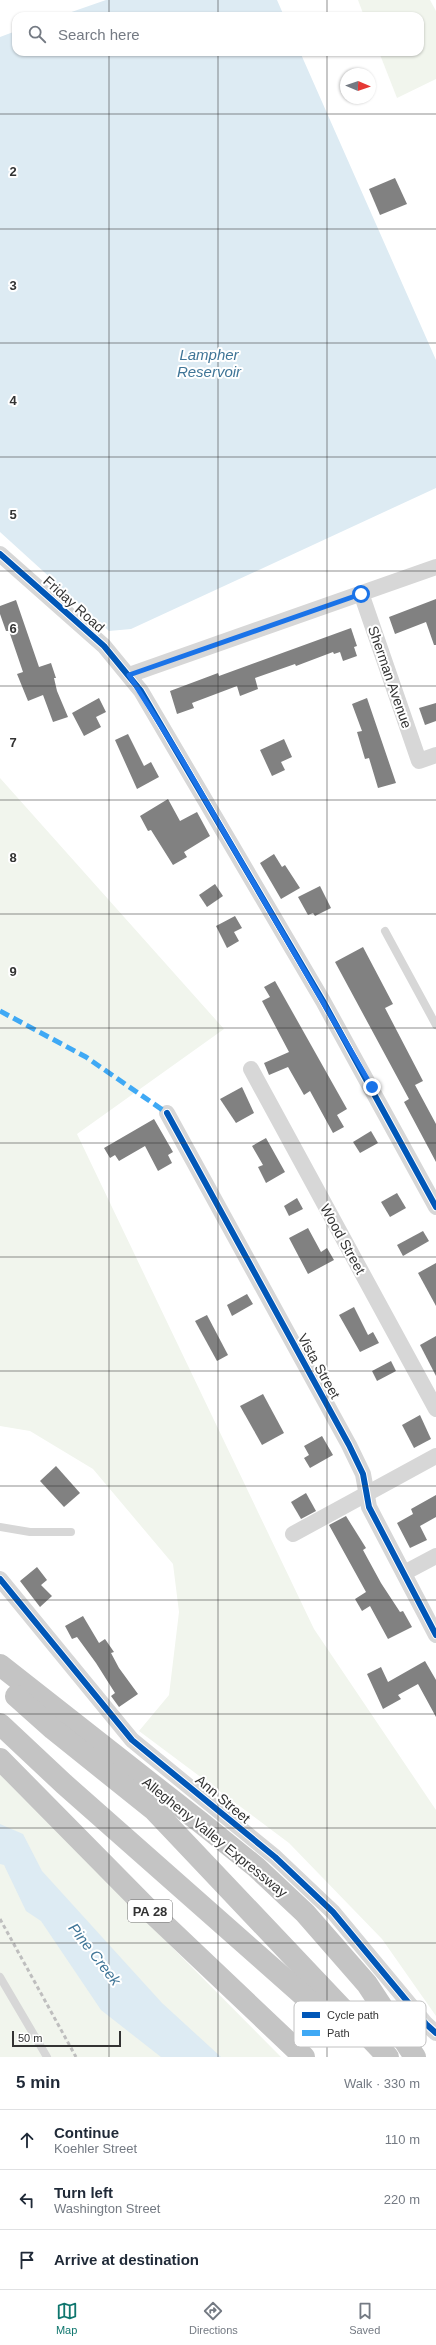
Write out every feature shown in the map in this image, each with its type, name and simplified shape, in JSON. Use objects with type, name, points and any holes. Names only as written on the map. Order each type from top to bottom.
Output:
[{"type":"highway","name":"Allegheny Valley Expressway","points":[[0,1665],[256,1867],[305,1913],[367,1984],[378,2001]]},
{"type":"highway","points":[[0,1681],[53,1729],[154,1810],[335,2001]]},
{"type":"highway","points":[[0,1724],[64,1784],[310,2001]]},
{"type":"highway","name":"PA 28","points":[[0,1759],[148,1909],[304,2057]]},
{"type":"highway","points":[[362,2047],[373,2057]]},
{"type":"highway","points":[[379,2047],[388,2057]]},
{"type":"highway","name":"Allegheny Valley Expressway","points":[[408,2047],[415,2057]]},
{"type":"street","name":"Friday Road","points":[[0,554],[104,646],[129,675],[177,752],[323,1001],[436,1207]]},
{"type":"street","points":[[129,675],[436,567]]},
{"type":"street","name":"Sherman Avenue","points":[[361,594],[419,761],[436,755]]},
{"type":"street","name":"Wood Street","points":[[251,1069],[436,1409]]},
{"type":"street","name":"Vista Street","points":[[167,1114],[349,1445],[363,1474],[369,1507],[436,1635]]},
{"type":"street","points":[[293,1534],[436,1456]]},
{"type":"street","points":[[404,1573],[436,1556]]},
{"type":"street","name":"Ann Street","points":[[0,1579],[132,1740],[275,1857],[333,1912],[407,2001]]},
{"type":"street","name":"Ann Street","points":[[426,2024],[436,2034]]},
{"type":"lane","points":[[385,931],[436,1025]]},
{"type":"lane","points":[[0,1527],[30,1532],[71,1532]]},
{"type":"lane","points":[[0,1977],[47,2057]]},
{"type":"shaded area","points":[[358,0],[430,0],[436,11],[436,79],[397,98],[381,56],[424,56],[424,12],[362,12]]},
{"type":"shaded area","points":[[0,778],[224,1029],[77,1134],[314,1629],[436,1810],[436,2016],[382,1939],[289,1843],[139,1731],[169,1695],[179,1612],[173,1564],[93,1469],[30,1431],[0,1426]]},
{"type":"shaded area","points":[[0,1772],[22,1796],[281,2057],[0,2057]]},
{"type":"water","points":[[106,0],[277,0],[282,12],[72,12]]},
{"type":"water","name":"Lampher Reservoir","points":[[12,32],[12,56],[302,56],[436,360],[436,488],[131,629],[109,631],[0,532],[0,37]]},
{"type":"water","name":"Pine Creek","points":[[0,1824],[23,1834],[42,1871],[162,2003],[221,2057],[161,2057],[101,2010],[41,1921],[26,1911],[4,1865],[0,1864]]},
{"type":"building","points":[[395,178],[407,204],[380,215],[369,189]]},
{"type":"building","points":[[436,599],[436,645],[434,645],[426,622],[395,634],[389,617]]},
{"type":"building","points":[[16,600],[39,667],[51,663],[56,678],[54,678],[57,691],[68,717],[53,722],[43,695],[28,701],[17,674],[23,672],[9,631],[6,631],[0,614],[0,606]]},
{"type":"building","points":[[351,628],[357,646],[354,647],[357,656],[343,661],[340,652],[334,654],[333,652],[296,666],[295,664],[255,678],[258,689],[240,696],[237,686],[192,703],[194,708],[177,714],[170,691],[218,673],[219,676]]},
{"type":"building","points":[[99,698],[106,712],[96,717],[101,727],[84,736],[72,713]]},
{"type":"building","points":[[367,698],[396,783],[378,788],[369,758],[365,759],[357,732],[362,731],[352,704]]},
{"type":"building","points":[[436,703],[436,721],[425,725],[419,708]]},
{"type":"building","points":[[128,734],[144,766],[151,762],[159,777],[137,789],[115,740]]},
{"type":"building","points":[[284,739],[292,757],[281,762],[285,770],[272,776],[260,750]]},
{"type":"building","points":[[168,799],[180,821],[197,812],[210,836],[184,852],[187,857],[173,865],[151,830],[148,831],[140,816]]},
{"type":"building","points":[[274,854],[282,867],[285,865],[300,888],[281,899],[260,863]]},
{"type":"building","points":[[215,884],[223,896],[207,907],[199,895]]},
{"type":"building","points":[[320,886],[331,908],[315,916],[313,913],[308,915],[298,897]]},
{"type":"building","points":[[235,916],[242,928],[234,932],[239,941],[227,948],[216,926]]},
{"type":"building","points":[[363,947],[393,1004],[385,1008],[423,1081],[415,1085],[436,1124],[436,1162],[404,1102],[409,1099],[335,962]]},
{"type":"building","points":[[275,981],[347,1109],[337,1115],[344,1127],[333,1133],[310,1091],[304,1095],[288,1067],[269,1075],[264,1063],[289,1052],[262,1001],[270,997],[264,987]]},
{"type":"building","points":[[242,1087],[254,1113],[236,1123],[220,1099]]},
{"type":"building","points":[[154,1119],[173,1152],[168,1155],[172,1163],[158,1171],[145,1146],[119,1161],[115,1155],[110,1158],[104,1148]]},
{"type":"building","points":[[371,1131],[378,1143],[360,1153],[353,1142]]},
{"type":"building","points":[[266,1138],[285,1172],[266,1183],[258,1167],[263,1165],[252,1146]]},
{"type":"building","points":[[397,1193],[406,1208],[390,1217],[381,1202]]},
{"type":"building","points":[[297,1198],[303,1209],[289,1216],[284,1206]]},
{"type":"building","points":[[308,1228],[321,1252],[327,1248],[334,1260],[308,1274],[289,1238]]},
{"type":"building","points":[[423,1231],[429,1241],[403,1256],[397,1245]]},
{"type":"building","points":[[436,1263],[436,1306],[418,1273]]},
{"type":"building","points":[[247,1294],[253,1304],[232,1316],[227,1305]]},
{"type":"building","points":[[354,1307],[368,1335],[373,1332],[379,1343],[360,1352],[339,1315]]},
{"type":"building","points":[[207,1315],[228,1355],[217,1361],[195,1321]]},
{"type":"building","points":[[436,1336],[436,1376],[420,1345]]},
{"type":"building","points":[[391,1361],[396,1371],[377,1381],[372,1371]]},
{"type":"building","points":[[263,1394],[284,1433],[262,1445],[240,1406]]},
{"type":"building","points":[[420,1415],[431,1439],[414,1448],[402,1425]]},
{"type":"building","points":[[322,1436],[333,1455],[310,1468],[304,1458],[309,1455],[304,1446]]},
{"type":"building","points":[[56,1466],[80,1493],[64,1507],[40,1481]]},
{"type":"building","points":[[306,1493],[316,1511],[301,1519],[291,1502]]},
{"type":"building","points":[[436,1495],[436,1517],[420,1526],[427,1540],[410,1548],[397,1523],[413,1514],[411,1509]]},
{"type":"building","points":[[346,1516],[366,1548],[363,1550],[381,1583],[400,1612],[403,1611],[412,1627],[388,1639],[370,1606],[362,1611],[355,1599],[366,1592],[329,1525]]},
{"type":"building","points":[[37,1567],[47,1580],[41,1585],[52,1596],[40,1607],[20,1581]]},
{"type":"building","points":[[83,1616],[99,1643],[105,1639],[114,1652],[111,1653],[119,1668],[138,1694],[119,1707],[111,1696],[115,1693],[96,1663],[77,1637],[72,1639],[65,1626]]},
{"type":"building","points":[[425,1661],[436,1680],[436,1717],[418,1684],[398,1695],[401,1699],[383,1709],[367,1674],[381,1667],[388,1682]]},
{"type":"railway","points":[[0,1919],[76,2057]]},
{"type":"marked path","points":[[0,1011],[86,1057],[167,1113]]},
{"type":"cycle path","points":[[0,554],[104,646],[141,691],[323,1001],[436,1207]]},
{"type":"cycle path","points":[[167,1113],[349,1445],[363,1474],[369,1507],[436,1635]]},
{"type":"cycle path","points":[[0,1579],[132,1740],[275,1857],[333,1912],[407,2001]]},
{"type":"cycle path","points":[[426,2024],[436,2033]]},
{"type":"route","points":[[361,594],[129,675],[141,691],[181,758],[372,1087]]}]
